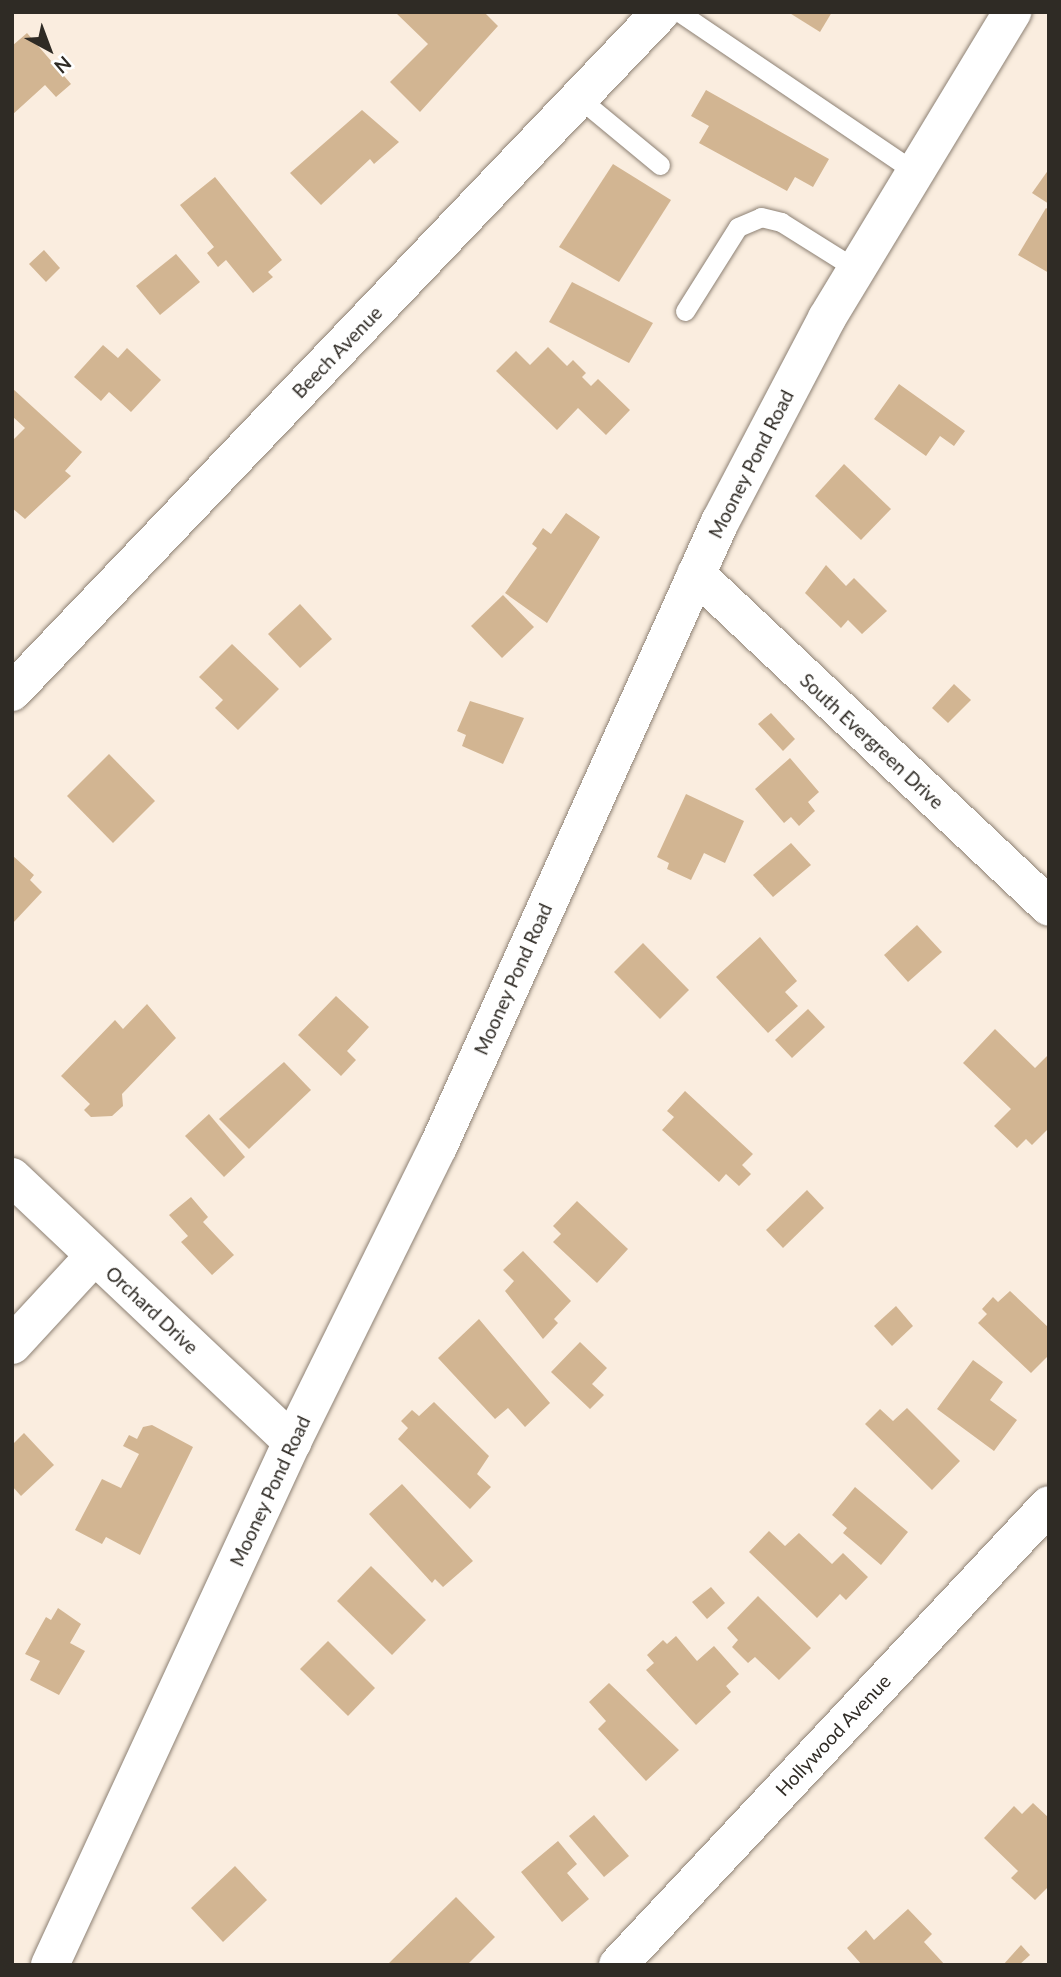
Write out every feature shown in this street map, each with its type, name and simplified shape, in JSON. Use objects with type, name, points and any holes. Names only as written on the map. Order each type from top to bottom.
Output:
[{"type":"street","name":"Beech Avenue","points":[[12,692],[661,12]]},
{"type":"street","name":"Mooney Pond Road","points":[[50,1965],[292,1442],[439,1147],[696,574],[788,392],[856,269],[1012,12]]},
{"type":"street","name":"South Evergreen Drive","points":[[696,574],[1049,907]]},
{"type":"street","name":"Orchard Drive","points":[[12,1177],[292,1442]]},
{"type":"street","points":[[12,1345],[94,1256]]},
{"type":"street","name":"Hollywood Avenue","points":[[618,1965],[1049,1505]]},
{"type":"lane","points":[[679,12],[915,172]]},
{"type":"lane","points":[[579,98],[660,165]]},
{"type":"lane","points":[[685,311],[738,227],[761,217],[780,222],[856,269]]},
{"type":"building","points":[[395,12],[484,12],[498,26],[420,112],[390,82],[428,44]]},
{"type":"building","points":[[788,12],[832,12],[820,32]]},
{"type":"building","points":[[27,33],[71,84],[56,97],[45,85],[12,115],[12,46]]},
{"type":"building","points":[[706,90],[829,159],[813,187],[795,177],[787,191],[699,143],[709,126],[691,116]]},
{"type":"building","points":[[362,110],[399,142],[374,164],[370,159],[321,205],[290,173]]},
{"type":"building","points":[[613,164],[671,200],[619,282],[559,247]]},
{"type":"building","points":[[1049,169],[1049,204],[1032,193]]},
{"type":"building","points":[[215,177],[282,260],[268,272],[273,277],[253,293],[226,260],[218,267],[207,253],[214,247],[180,205]]},
{"type":"building","points":[[1046,208],[1049,210],[1049,273],[1018,255]]},
{"type":"building","points":[[44,250],[60,268],[46,282],[29,264]]},
{"type":"building","points":[[176,254],[200,282],[160,315],[136,286]]},
{"type":"building","points":[[572,282],[653,323],[629,363],[549,322]]},
{"type":"building","points":[[103,345],[118,358],[127,348],[161,380],[131,412],[109,392],[101,401],[74,377]]},
{"type":"building","points":[[548,347],[567,366],[573,360],[586,373],[582,377],[591,386],[598,379],[630,410],[606,435],[578,408],[557,430],[496,371],[516,351],[530,365]]},
{"type":"building","points":[[899,384],[965,431],[954,446],[940,436],[926,456],[874,419]]},
{"type":"building","points":[[12,388],[82,452],[65,471],[71,476],[25,519],[12,508],[12,441],[25,428],[12,416]]},
{"type":"building","points":[[844,464],[891,509],[861,540],[815,496]]},
{"type":"building","points":[[566,513],[600,537],[547,623],[505,593],[537,548],[532,544],[543,528],[551,534]]},
{"type":"building","points":[[826,565],[846,586],[854,578],[887,611],[862,634],[848,620],[841,628],[805,593]]},
{"type":"building","points":[[503,595],[534,627],[502,658],[471,626]]},
{"type":"building","points":[[300,604],[332,639],[300,668],[268,634]]},
{"type":"building","points":[[232,644],[279,689],[238,730],[215,708],[223,700],[199,677]]},
{"type":"building","points":[[954,684],[971,700],[948,723],[932,708]]},
{"type":"building","points":[[470,701],[524,718],[503,764],[462,746],[466,735],[457,731]]},
{"type":"building","points":[[771,713],[795,739],[783,751],[758,724]]},
{"type":"building","points":[[109,754],[155,801],[113,843],[67,796]]},
{"type":"building","points":[[790,758],[819,792],[808,802],[815,811],[799,826],[791,817],[784,823],[755,789]]},
{"type":"building","points":[[686,794],[744,821],[725,863],[704,853],[691,880],[667,869],[669,863],[657,857]]},
{"type":"building","points":[[791,843],[811,865],[773,897],[753,875]]},
{"type":"building","points":[[12,855],[34,875],[30,880],[42,892],[12,924]]},
{"type":"building","points":[[917,925],[942,952],[908,982],[884,955]]},
{"type":"building","points":[[760,937],[797,981],[785,992],[798,1006],[768,1033],[716,977]]},
{"type":"building","points":[[643,943],[689,990],[660,1019],[614,972]]},
{"type":"building","points":[[336,996],[369,1027],[347,1051],[356,1060],[341,1076],[298,1035]]},
{"type":"building","points":[[147,1004],[176,1038],[122,1094],[123,1106],[112,1116],[91,1117],[84,1110],[90,1104],[61,1076],[115,1020],[123,1029]]},
{"type":"building","points":[[808,1009],[825,1027],[792,1058],[775,1040]]},
{"type":"building","points":[[995,1029],[1035,1068],[1049,1054],[1049,1128],[1032,1145],[1026,1139],[1017,1148],[994,1126],[1011,1109],[963,1063]]},
{"type":"building","points":[[284,1062],[311,1090],[249,1149],[219,1119]]},
{"type":"building","points":[[685,1091],[753,1154],[742,1165],[751,1174],[739,1186],[726,1174],[719,1182],[662,1130],[674,1117],[667,1111]]},
{"type":"building","points":[[209,1114],[245,1157],[224,1177],[185,1136]]},
{"type":"building","points":[[807,1190],[824,1208],[783,1248],[766,1230]]},
{"type":"building","points":[[191,1197],[208,1217],[203,1222],[234,1255],[212,1275],[181,1242],[188,1236],[169,1215]]},
{"type":"building","points":[[577,1201],[628,1249],[597,1283],[553,1242],[561,1234],[553,1226]]},
{"type":"building","points":[[523,1251],[571,1301],[554,1319],[558,1323],[543,1339],[505,1291],[514,1281],[503,1270]]},
{"type":"building","points":[[1010,1291],[1049,1328],[1049,1355],[1031,1373],[978,1323],[987,1314],[982,1309],[993,1297],[998,1302]]},
{"type":"building","points":[[896,1306],[913,1326],[892,1346],[874,1326]]},
{"type":"building","points":[[479,1319],[550,1403],[525,1427],[508,1408],[495,1419],[438,1358]]},
{"type":"building","points":[[580,1342],[607,1368],[592,1384],[604,1395],[590,1409],[551,1372]]},
{"type":"building","points":[[973,1360],[1003,1382],[990,1400],[1017,1420],[994,1451],[937,1409]]},
{"type":"building","points":[[434,1402],[489,1456],[477,1474],[491,1487],[470,1509],[398,1439],[408,1428],[401,1421],[412,1410],[419,1416]]},
{"type":"building","points":[[907,1408],[960,1461],[932,1490],[865,1424],[880,1409],[893,1421]]},
{"type":"building","points":[[152,1425],[193,1447],[140,1555],[106,1537],[102,1544],[75,1530],[102,1479],[121,1488],[139,1454],[123,1446],[129,1435],[137,1439],[143,1427]]},
{"type":"building","points":[[24,1433],[54,1465],[21,1496],[12,1486],[12,1445]]},
{"type":"building","points":[[402,1484],[473,1561],[443,1587],[435,1579],[432,1583],[369,1514]]},
{"type":"building","points":[[855,1487],[908,1532],[881,1565],[843,1533],[847,1528],[832,1515]]},
{"type":"building","points":[[769,1531],[785,1546],[799,1533],[832,1564],[843,1553],[868,1577],[846,1600],[840,1594],[817,1618],[749,1552]]},
{"type":"building","points":[[371,1566],[426,1620],[392,1655],[337,1601]]},
{"type":"building","points":[[711,1587],[725,1603],[707,1619],[692,1602]]},
{"type":"building","points":[[758,1596],[811,1648],[779,1680],[755,1657],[748,1663],[732,1647],[738,1640],[727,1628]]},
{"type":"building","points":[[58,1608],[81,1624],[70,1643],[85,1651],[59,1695],[30,1680],[40,1661],[25,1654],[46,1617],[51,1620]]},
{"type":"building","points":[[676,1636],[697,1661],[714,1646],[739,1674],[726,1686],[731,1692],[696,1725],[646,1670],[654,1663],[647,1655],[663,1640],[667,1644]]},
{"type":"building","points":[[328,1641],[375,1688],[348,1716],[300,1669]]},
{"type":"building","points":[[609,1683],[679,1750],[646,1781],[598,1729],[606,1721],[589,1702]]},
{"type":"building","points":[[1033,1803],[1049,1818],[1049,1886],[1035,1900],[1011,1878],[1018,1871],[984,1838],[1014,1806],[1022,1814]]},
{"type":"building","points":[[594,1815],[629,1856],[604,1877],[569,1836]]},
{"type":"building","points":[[558,1841],[577,1864],[567,1873],[589,1899],[562,1922],[521,1872]]},
{"type":"building","points":[[235,1866],[267,1900],[223,1942],[191,1908]]},
{"type":"building","points":[[456,1897],[495,1937],[467,1965],[387,1965]]},
{"type":"building","points":[[908,1909],[932,1934],[924,1942],[945,1965],[862,1965],[847,1948],[866,1930],[874,1940]]},
{"type":"building","points":[[1021,1945],[1030,1955],[1019,1965],[1003,1965]]}]
